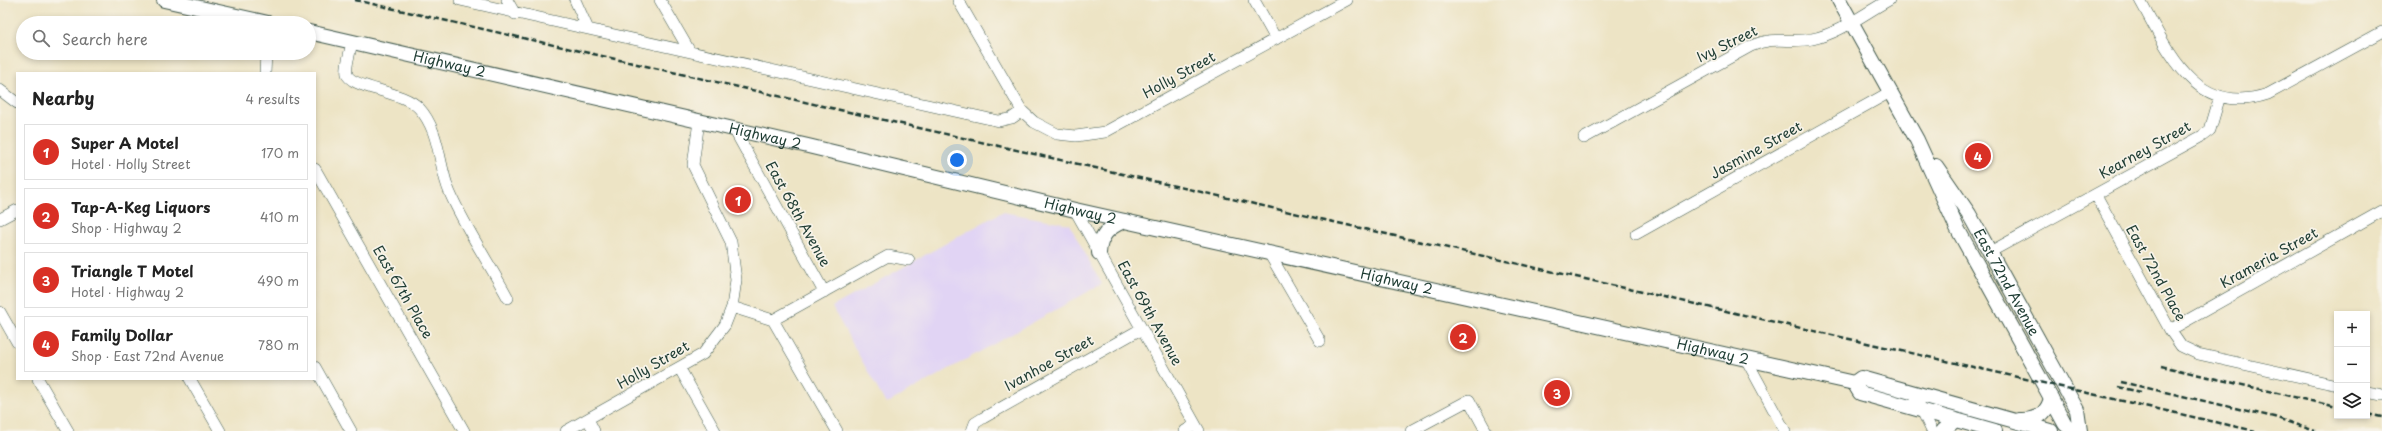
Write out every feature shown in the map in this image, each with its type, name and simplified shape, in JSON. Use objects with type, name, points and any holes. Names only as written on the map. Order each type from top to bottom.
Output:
[{"type":"main road","points":[[164,0],[236,16]]},
{"type":"main road","name":"East 72nd Avenue","points":[[1839,0],[1917,140],[1957,228],[2065,424],[2073,431]]},
{"type":"main road","name":"Highway 2","points":[[316,33],[734,129],[1075,210],[1854,383],[1860,393],[1994,431]]},
{"type":"main road","name":"East 72nd Avenue","points":[[1917,140],[1960,200],[1990,252],[2077,410],[2080,431]]},
{"type":"main road","points":[[1099,253],[1104,234],[1111,228],[1124,221]]},
{"type":"main road","name":"Highway 2","points":[[1854,383],[1861,378],[2051,431]]},
{"type":"main road","points":[[2012,420],[2027,421],[2037,417],[2046,410],[2051,398]]},
{"type":"main road","points":[[1943,431],[1955,420]]},
{"type":"street","points":[[460,0],[515,14],[689,50],[999,122],[1012,118],[1022,111],[958,0]]},
{"type":"street","points":[[507,0],[515,14]]},
{"type":"street","points":[[575,0],[588,29]]},
{"type":"street","points":[[660,0],[689,50]]},
{"type":"street","points":[[1254,0],[1276,39]]},
{"type":"street","name":"Holly Street","points":[[1022,111],[1034,122],[1057,134],[1076,136],[1102,134],[1347,0]]},
{"type":"street","name":"Ivy Street","points":[[1584,138],[1751,46],[1765,40],[1815,38],[1851,22],[1889,0]]},
{"type":"street","points":[[2140,0],[2182,72],[2205,90],[2236,100],[2250,100],[2268,94],[2382,32]]},
{"type":"street","points":[[352,41],[347,73],[349,79],[358,84],[397,94],[410,100],[424,114],[442,156],[450,192],[508,298]]},
{"type":"street","points":[[265,72],[266,60]]},
{"type":"street","points":[[0,90],[16,103]]},
{"type":"street","name":"Jasmine Street","points":[[1636,234],[1890,92]]},
{"type":"street","name":"Kearney Street","points":[[1990,252],[2096,195],[2210,130],[2220,96]]},
{"type":"street","name":"Holly Street","points":[[566,431],[680,369],[703,354],[725,325],[732,307],[736,280],[731,242],[693,165],[699,121]]},
{"type":"street","name":"East 68th Avenue","points":[[734,129],[824,292]]},
{"type":"street","name":"East 67th Place","points":[[316,171],[464,431]]},
{"type":"street","name":"East 72nd Place","points":[[2096,195],[2170,330],[2181,346],[2202,354],[2334,384]]},
{"type":"street","name":"East 69th Avenue","points":[[1075,210],[1197,428]]},
{"type":"street","points":[[0,219],[16,211]]},
{"type":"street","name":"Krameria Street","points":[[2170,330],[2382,211]]},
{"type":"street","points":[[1269,253],[1320,341]]},
{"type":"street","points":[[773,320],[888,256],[909,260]]},
{"type":"street","points":[[732,307],[773,320],[837,431]]},
{"type":"street","points":[[0,312],[16,340]]},
{"type":"street","name":"Ivanhoe Street","points":[[973,428],[990,414],[1141,329]]},
{"type":"street","points":[[1746,359],[1781,430]]},
{"type":"street","points":[[316,368],[351,431]]},
{"type":"street","points":[[680,369],[715,431]]},
{"type":"street","points":[[39,380],[68,431]]},
{"type":"street","points":[[191,380],[220,431]]},
{"type":"street","points":[[1913,392],[1932,431]]},
{"type":"street","points":[[2370,393],[2382,395]]},
{"type":"street","points":[[1410,431],[1469,400],[1486,431]]},
{"type":"street","points":[[588,419],[594,431]]},
{"type":"street","points":[[1185,431],[1197,428]]},
{"type":"shaded area","points":[[1002,212],[1069,224],[1102,284],[886,404],[832,307]]},
{"type":"railway","points":[[355,0],[2255,431]]},
{"type":"railway","points":[[2161,366],[2334,406]]},
{"type":"railway","points":[[2121,382],[2274,417],[2315,431]]},
{"type":"railway","points":[[2118,387],[2141,392]]},
{"type":"railway","points":[[2370,415],[2382,417]]},
{"type":"place","name":"Family Dollar","points":[[1978,156]]},
{"type":"place","name":"Super A Motel","points":[[738,200]]},
{"type":"place","name":"Tap-A-Keg Liquors","points":[[1463,337]]},
{"type":"place","name":"Triangle T Motel","points":[[1557,393]]}]
